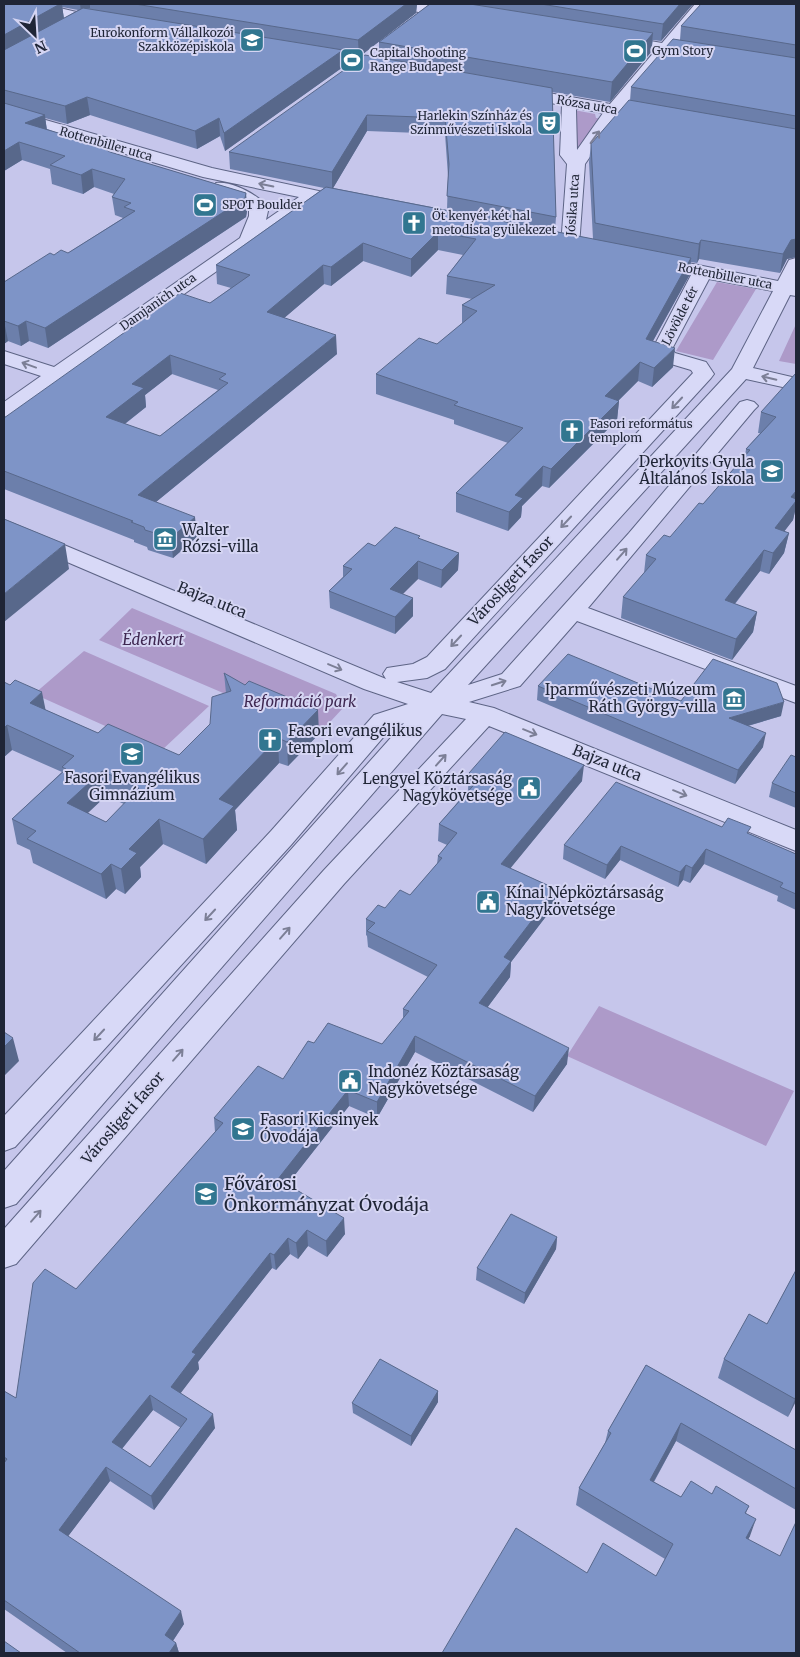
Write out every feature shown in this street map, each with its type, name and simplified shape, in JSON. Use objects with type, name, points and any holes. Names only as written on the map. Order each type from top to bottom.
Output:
[{"type":"street","points":[[25,4],[82,18],[117,24]]},
{"type":"street","points":[[404,4],[437,7],[475,17]]},
{"type":"street","name":"Jósika utca","points":[[589,250],[562,245],[576,164],[614,110],[702,4]]},
{"type":"street","points":[[64,28],[102,7]]},
{"type":"street","points":[[419,21],[437,7]]},
{"type":"street","points":[[599,38],[712,56]]},
{"type":"street","points":[[285,52],[405,72]]},
{"type":"street","points":[[347,75],[376,54]]},
{"type":"street","name":"Rózsa utca","points":[[503,90],[672,120]]},
{"type":"street","name":"Jósika utca","points":[[571,102],[568,110],[569,155],[576,164]]},
{"type":"street","name":"Rottenbiller utca","points":[[4,113],[209,174],[314,195]]},
{"type":"street","points":[[225,162],[209,174],[224,190],[254,200],[259,206],[260,214],[248,239]]},
{"type":"street","points":[[314,195],[372,207]]},
{"type":"street","name":"Damjanich utca","points":[[4,411],[248,239],[314,195]]},
{"type":"street","name":"Rottenbiller utca","points":[[637,259],[789,289]]},
{"type":"street","points":[[796,264],[789,289],[741,372],[796,384]]},
{"type":"street","name":"Lövölde tér","points":[[699,366],[668,357],[662,350],[703,271]]},
{"type":"street","points":[[4,357],[55,374]]},
{"type":"street","name":"Városligeti fasor","points":[[396,674],[418,672],[436,663],[704,374],[699,366]]},
{"type":"street","name":"Városligeti fasor","points":[[4,1194],[298,860],[425,700],[562,566],[741,372]]},
{"type":"street","name":"Városligeti fasor","points":[[4,1138],[237,886],[384,721],[425,700],[511,680],[573,611],[747,406]]},
{"type":"street","points":[[690,428],[720,438]]},
{"type":"street","points":[[615,469],[644,479]]},
{"type":"street","name":"Bajza utca","points":[[4,512],[98,560]]},
{"type":"street","name":"Bajza utca","points":[[4,527],[98,560],[231,615],[396,674],[425,700]]},
{"type":"street","name":"Városligeti fasor","points":[[562,566],[599,580]]},
{"type":"street","points":[[573,611],[796,694]]},
{"type":"street","name":"Bajza utca","points":[[231,615],[373,683],[425,700],[485,714],[796,840]]},
{"type":"street","name":"Városligeti fasor","points":[[4,1253],[334,877],[485,714]]},
{"type":"street","points":[[298,860],[334,877]]},
{"type":"street","points":[[237,886],[264,899]]},
{"type":"street","points":[[206,965],[242,983]]},
{"type":"green space","points":[[574,110],[595,114],[596,118],[606,119],[574,155]]},
{"type":"green space","points":[[717,282],[756,289],[713,360],[676,351]]},
{"type":"green space","points":[[796,324],[796,364],[779,361]]},
{"type":"green space","name":"Reformáció park","points":[[132,608],[336,694],[343,708],[319,734],[99,640]]},
{"type":"green space","points":[[84,651],[209,706],[161,751],[34,694]]},
{"type":"green space","points":[[599,1006],[794,1091],[766,1146],[567,1056]]},
{"type":"building","points":[[4,4],[60,4],[4,35]]},
{"type":"building","points":[[135,4],[406,4],[358,40]]},
{"type":"building","points":[[430,4],[470,4],[653,33],[612,82],[379,42]]},
{"type":"building","points":[[541,4],[680,4],[663,24]]},
{"type":"building","points":[[701,4],[796,4],[796,45],[681,26]]},
{"type":"building","points":[[83,8],[343,50],[224,133],[219,118],[195,131],[87,97],[65,106],[4,90],[4,50]]},
{"type":"building","points":[[673,39],[796,58],[796,116],[631,87]]},
{"type":"building","points":[[365,55],[552,88],[556,217],[447,196],[449,164],[445,118],[367,115],[332,172],[229,152]]},
{"type":"building","points":[[629,100],[796,129],[796,239],[791,240],[783,254],[701,240],[699,244],[595,223],[591,144]]},
{"type":"building","points":[[4,103],[45,115],[25,123],[105,147],[103,148],[110,152],[246,193],[245,198],[45,328],[26,321],[18,326],[4,321],[4,282],[50,253],[54,255],[61,250],[68,253],[135,211],[124,207],[131,203],[112,197],[125,179],[92,169],[81,175],[50,165],[65,156],[19,142],[4,151]]},
{"type":"building","points":[[326,187],[691,258],[646,339],[675,348],[654,368],[640,362],[605,396],[619,401],[551,469],[543,466],[515,495],[523,498],[509,512],[456,493],[523,428],[454,405],[458,402],[376,374],[419,338],[437,344],[477,311],[462,305],[495,285],[447,276],[476,239],[438,232],[411,259],[363,243],[331,267],[323,265],[267,312],[336,335],[138,495],[195,517],[171,538],[145,530],[144,527],[131,522],[133,521],[4,471],[4,418],[180,293],[210,303],[250,275],[216,265]],"holes":[[[170,355],[226,374],[219,379],[228,383],[160,436],[106,417],[144,388],[132,384]]]},
{"type":"building","points":[[796,373],[796,491],[791,497],[796,499],[796,501],[775,528],[789,533],[773,553],[764,550],[725,600],[757,612],[736,639],[623,597],[656,559],[646,555],[664,535],[670,537],[699,503],[703,504],[750,450],[746,449],[776,417],[761,412]]},
{"type":"building","points":[[4,519],[65,544],[4,594]]},
{"type":"building","points":[[395,527],[420,536],[418,538],[459,553],[442,570],[418,561],[390,589],[413,598],[395,617],[329,591],[352,569],[343,566],[368,543],[375,546]]},
{"type":"building","points":[[568,654],[681,701],[713,659],[777,683],[784,702],[729,718],[766,733],[738,770],[538,686]]},
{"type":"building","points":[[224,673],[245,685],[249,681],[318,710],[287,742],[278,738],[219,799],[234,806],[203,839],[159,819],[129,849],[137,853],[121,869],[111,864],[101,874],[27,839],[36,831],[12,819],[66,769],[62,767],[74,756],[7,725],[4,728],[4,682],[10,685],[15,680],[42,692],[30,703],[98,733],[108,724],[179,755],[210,724],[212,697],[231,691]],"holes":[[[102,771],[139,788],[106,822],[67,803]]]},
{"type":"building","points":[[505,732],[584,765],[501,864],[556,889],[504,957],[511,961],[479,1003],[569,1048],[535,1096],[415,1036],[377,1102],[348,1090],[278,1179],[344,1218],[326,1241],[307,1230],[296,1243],[288,1238],[274,1255],[270,1253],[192,1352],[196,1354],[171,1387],[213,1414],[151,1496],[106,1467],[59,1530],[181,1611],[165,1635],[176,1643],[169,1653],[80,1653],[4,1600],[4,1463],[7,1459],[4,1457],[4,1391],[16,1398],[33,1283],[45,1269],[76,1289],[223,1123],[214,1118],[258,1066],[283,1079],[308,1041],[314,1043],[328,1023],[382,1044],[409,1011],[403,1009],[437,965],[367,931],[375,923],[366,919],[378,905],[385,908],[400,890],[410,895],[442,858],[438,856],[457,833],[439,824],[480,778],[469,773]],"holes":[[[150,1395],[187,1419],[150,1467],[112,1442]]]},
{"type":"building","points":[[791,755],[796,757],[796,793],[772,783]]},
{"type":"building","points":[[616,782],[722,827],[728,818],[751,827],[747,833],[796,854],[796,894],[780,887],[783,883],[706,849],[692,868],[686,865],[680,872],[621,846],[607,865],[564,845]]},
{"type":"building","points":[[4,1032],[13,1038],[4,1047]]},
{"type":"building","points":[[511,1214],[557,1237],[525,1293],[477,1268]]},
{"type":"building","points":[[796,1270],[795,1399],[724,1359],[749,1314],[767,1324]]},
{"type":"building","points":[[380,1359],[438,1391],[411,1436],[352,1403]]},
{"type":"building","points":[[646,1365],[796,1450],[796,1489],[681,1423],[650,1480],[681,1497],[691,1481],[712,1494],[716,1486],[749,1506],[745,1513],[756,1519],[746,1538],[780,1556],[796,1522],[796,1653],[442,1653],[516,1528],[587,1573],[603,1543],[656,1576],[673,1544],[579,1488],[611,1433],[608,1431]]},
{"type":"building","points":[[4,1641],[21,1653],[4,1653]]},
{"type":"place","name":"Eurokonform Vállalkozói Szakközépiskola","points":[[252,40]]},
{"type":"place","name":"Gym Story","points":[[635,51]]},
{"type":"place","name":"Capital Shooting Range Budapest","points":[[352,60]]},
{"type":"place","name":"Harlekin Színház és Színművészeti Iskola","points":[[549,123]]},
{"type":"place","name":"SPOT Boulder","points":[[205,205]]},
{"type":"place","name":"Öt kenyér két hal metodista gyülekezet","points":[[414,223]]},
{"type":"place","name":"Fasori református templom","points":[[572,431]]},
{"type":"place","name":"Derkovits Gyula Általános Iskola","points":[[772,471]]},
{"type":"place","name":"Walter Rózsi-villa","points":[[165,539]]},
{"type":"place","name":"Iparművészeti Múzeum Ráth György-villa","points":[[734,699]]},
{"type":"place","name":"Fasori evangélikus templom","points":[[270,740]]},
{"type":"place","name":"Fasori Evangélikus Gimnázium","points":[[132,754]]},
{"type":"place","name":"Lengyel Köztársaság Nagykövetsége","points":[[529,788]]},
{"type":"place","name":"Kínai Népköztársaság Nagykövetsége","points":[[488,902]]},
{"type":"place","name":"Indonéz Köztársaság Nagykövetsége","points":[[350,1081]]},
{"type":"place","name":"Fasori Kicsinyek Óvodája","points":[[243,1129]]},
{"type":"place","name":"Fővárosi Önkormányzat Óvodája","points":[[206,1194]]},
{"type":"park label","name":"Édenkert","points":[[153,640]]}]
